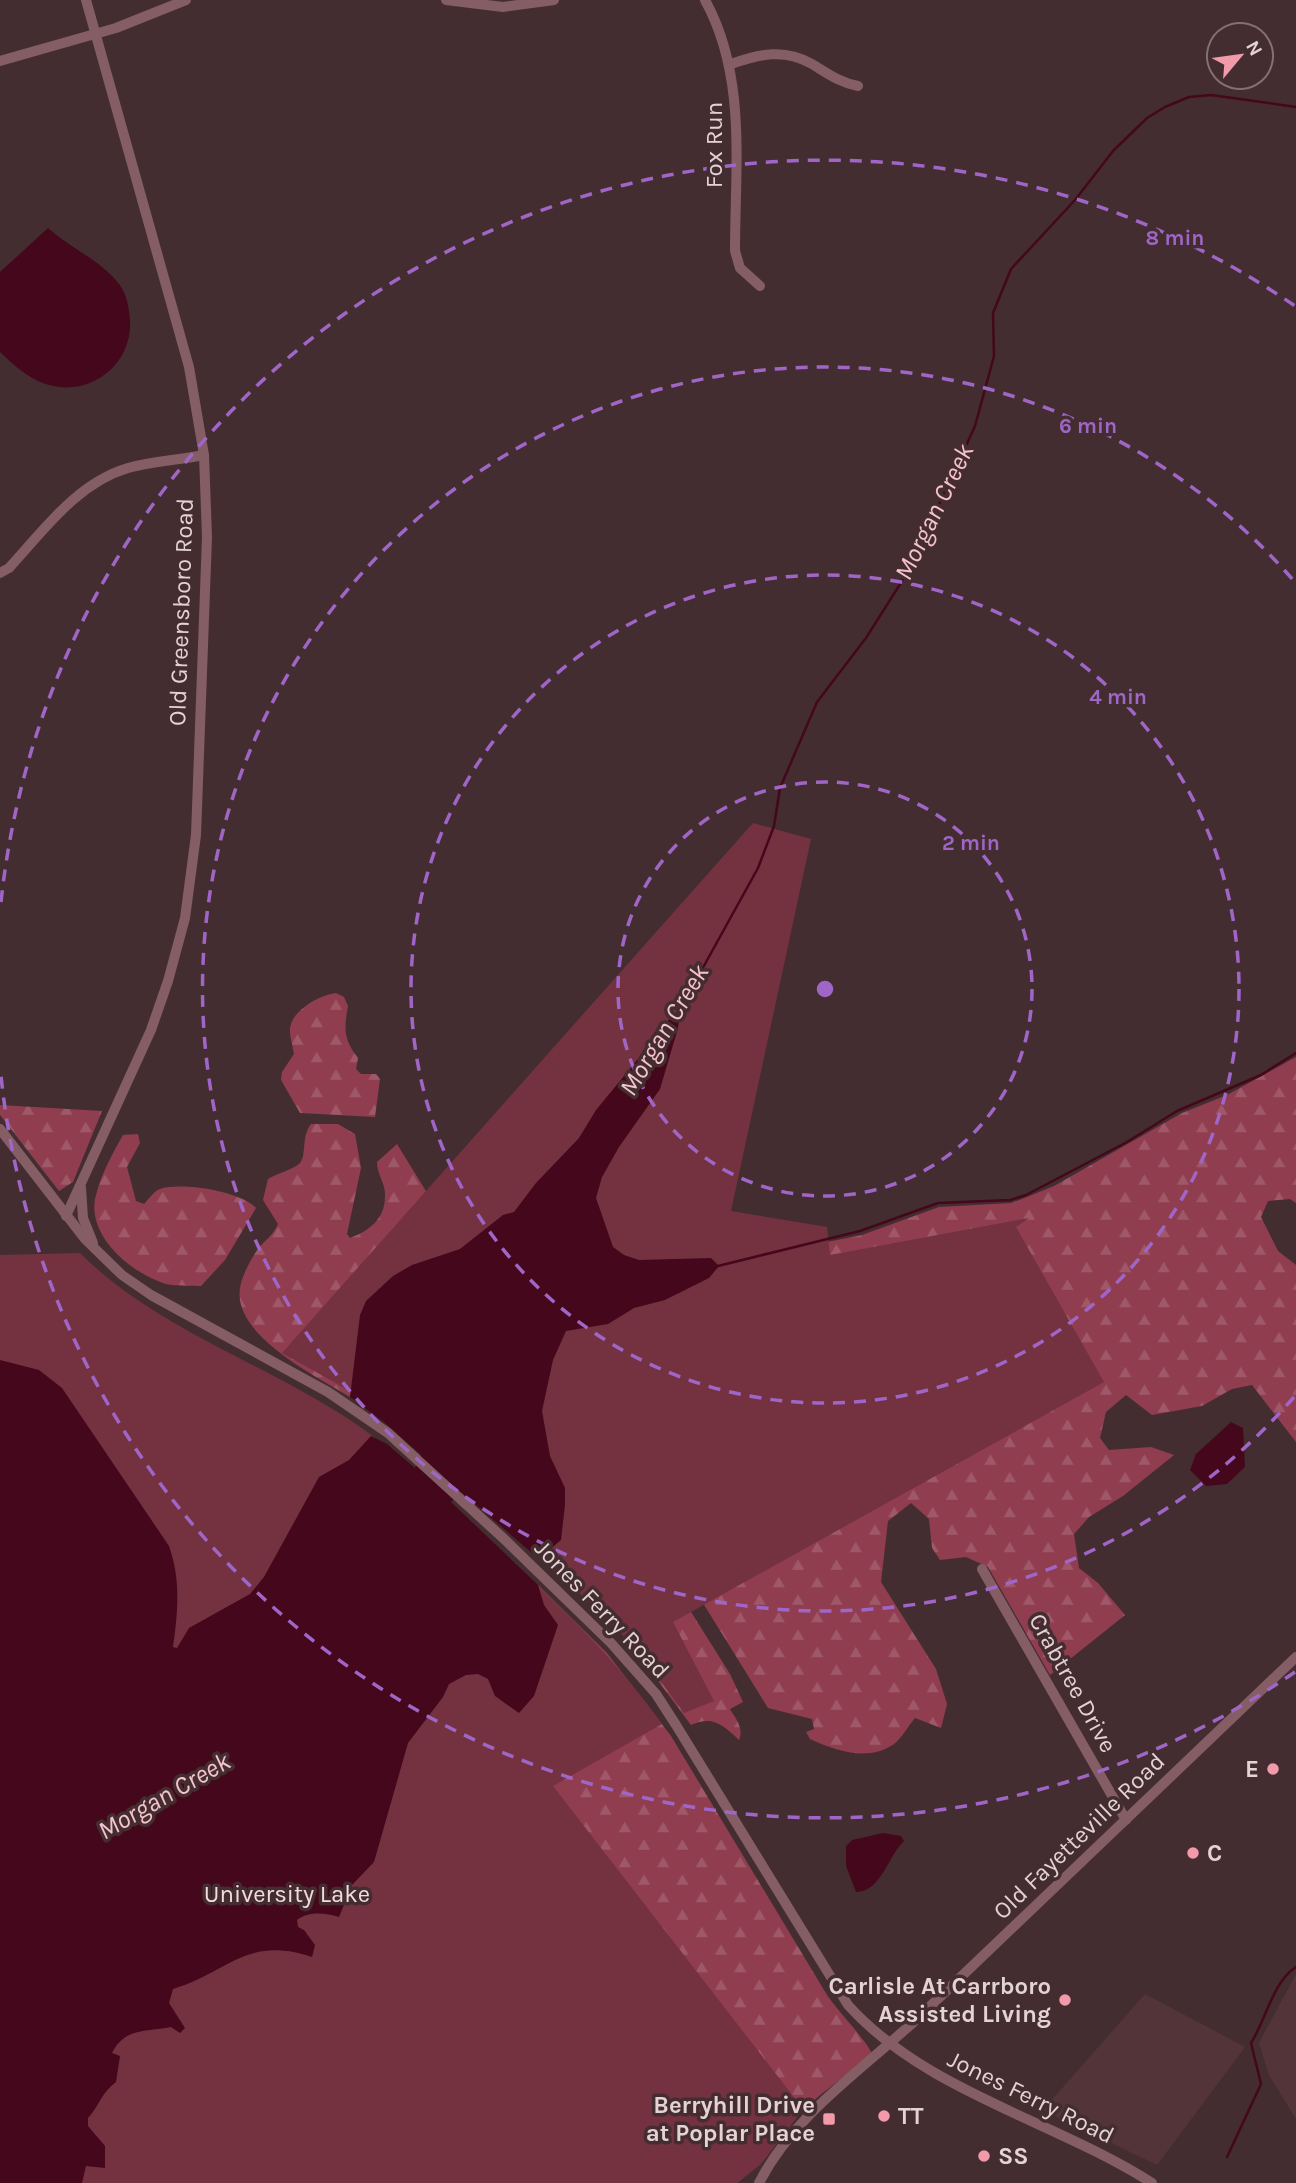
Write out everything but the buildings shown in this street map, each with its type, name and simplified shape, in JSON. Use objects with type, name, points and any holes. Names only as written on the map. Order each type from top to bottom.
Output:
[{"type":"street","name":"Old Greensboro Road","points":[[66,1216],[154,1021],[176,953],[189,896],[196,835],[206,537],[204,455],[189,367],[86,0]]},
{"type":"street","points":[[0,61],[95,34],[186,0]]},
{"type":"street","points":[[446,0],[503,7],[554,0]]},
{"type":"street","name":"Fox Run","points":[[705,0],[721,30],[731,64],[734,91],[735,251],[746,275],[760,286]]},
{"type":"street","points":[[731,64],[764,54],[786,54],[811,63],[842,82],[858,86]]},
{"type":"street","points":[[0,573],[9,568],[70,502],[107,476],[144,464],[204,455]]},
{"type":"street","name":"Jones Ferry Road","points":[[0,1129],[66,1216],[104,1260],[151,1295],[328,1392],[388,1433],[502,1537],[611,1643],[656,1694],[848,2005],[890,2045],[939,2076],[1152,2183]]},
{"type":"street","points":[[81,1184],[83,1217],[104,1260]]},
{"type":"street","name":"Crabtree Drive","points":[[982,1569],[1126,1819]]},
{"type":"street","name":"Old Fayetteville Road","points":[[759,2183],[774,2158],[805,2120],[890,2045],[1296,1657]]},
{"type":"shaded area","points":[[1296,1974],[1296,2119],[1269,2075],[1259,2043]]},
{"type":"shaded area","points":[[1145,1994],[1245,2047],[1157,2165],[1043,2110]]},
{"type":"green space","points":[[753,823],[811,839],[731,1211],[827,1227],[830,1255],[1029,1218],[1016,1227],[1104,1382],[673,1622],[714,1701],[684,1713],[645,1660],[609,1620],[407,1432],[359,1396],[282,1353]]},
{"type":"green space","points":[[336,993],[344,997],[348,1006],[346,1033],[358,1058],[356,1069],[361,1074],[376,1074],[380,1079],[375,1117],[300,1113],[281,1080],[282,1072],[294,1054],[290,1031],[294,1017],[314,1001]]},
{"type":"green space","points":[[1296,1057],[1296,1203],[1290,1199],[1268,1201],[1261,1217],[1278,1251],[1296,1265],[1296,1442],[1252,1385],[1232,1389],[1202,1406],[1152,1415],[1126,1395],[1106,1412],[1100,1438],[1109,1450],[1151,1447],[1174,1455],[1123,1496],[1089,1517],[1074,1534],[1079,1568],[1098,1583],[1125,1615],[1050,1675],[988,1567],[966,1557],[940,1560],[932,1548],[929,1519],[911,1503],[888,1521],[881,1582],[936,1669],[947,1704],[941,1728],[915,1718],[894,1744],[874,1752],[852,1753],[810,1739],[806,1732],[814,1729],[812,1719],[768,1708],[553,1361],[817,1244],[862,1235],[939,1207],[1011,1203],[1054,1186],[1182,1113],[1227,1095]]},
{"type":"green space","points":[[0,1105],[102,1111],[73,1182],[59,1191],[0,1115]]},
{"type":"green space","points":[[311,1124],[338,1124],[355,1134],[361,1168],[347,1234],[350,1238],[364,1232],[380,1217],[385,1194],[377,1162],[397,1144],[432,1201],[353,1381],[350,1397],[277,1350],[247,1319],[240,1301],[241,1283],[248,1266],[278,1224],[263,1200],[268,1179],[300,1163]]},
{"type":"green space","points":[[138,1134],[140,1143],[127,1167],[136,1201],[144,1204],[158,1190],[169,1187],[195,1187],[237,1197],[256,1208],[225,1260],[201,1286],[167,1284],[150,1278],[124,1261],[113,1250],[97,1224],[94,1210],[96,1195],[108,1164],[123,1135]]},
{"type":"green space","name":"University Lake","points":[[80,1253],[110,1280],[142,1303],[319,1401],[383,1444],[569,1616],[618,1668],[662,1724],[553,1786],[803,2109],[761,2164],[737,2183],[0,2183],[0,1255]]},
{"type":"green space","points":[[548,1384],[730,1674],[743,1702],[730,1709],[740,1728],[739,1740],[712,1721],[691,1725],[626,1638],[545,1560]]},
{"type":"green space","points":[[538,1585],[607,1653],[671,1736],[827,1995],[872,2054],[804,2108],[762,2162],[737,2183],[82,2183],[544,1605]]},
{"type":"water","points":[[48,228],[112,276],[122,288],[128,306],[129,337],[124,352],[104,375],[91,383],[76,387],[59,387],[37,381],[0,352],[0,272]]},
{"type":"water","name":"University Lake","points":[[680,1010],[678,1028],[660,1089],[619,1147],[602,1177],[596,1198],[613,1247],[624,1255],[639,1260],[711,1258],[719,1266],[709,1278],[665,1300],[634,1308],[608,1324],[566,1331],[553,1360],[542,1411],[550,1456],[565,1488],[561,1540],[541,1557],[532,1553],[461,1492],[451,1502],[538,1585],[544,1605],[558,1625],[534,1696],[519,1713],[495,1696],[488,1679],[478,1674],[466,1675],[449,1684],[443,1697],[408,1743],[374,1862],[352,1885],[339,1917],[317,1914],[297,1920],[298,1927],[304,1930],[315,1945],[312,1957],[289,1951],[254,1953],[173,1989],[169,2003],[185,2028],[180,2033],[171,2027],[137,2032],[123,2039],[112,2053],[120,2056],[116,2082],[107,2090],[88,2118],[88,2126],[105,2146],[105,2168],[86,2166],[82,2183],[0,2183],[0,1360],[39,1370],[62,1388],[169,1546],[177,1583],[173,1647],[177,1648],[189,1628],[250,1594],[264,1577],[319,1477],[349,1460],[371,1436],[387,1444],[415,1468],[421,1455],[350,1397],[360,1315],[366,1301],[393,1276],[412,1265],[460,1249],[503,1215],[514,1212],[536,1183],[579,1138],[596,1110],[638,1059],[655,1032]]},
{"type":"water","points":[[1231,1422],[1243,1428],[1245,1467],[1227,1484],[1206,1486],[1190,1470],[1196,1454]]},
{"type":"water","points":[[883,1833],[901,1836],[904,1841],[878,1880],[865,1890],[856,1892],[846,1866],[846,1846],[852,1840]]},
{"type":"waterway","name":"Morgan Creek","points":[[679,1011],[758,868],[774,826],[780,788],[817,702],[866,638],[909,570],[975,426],[994,356],[993,313],[1011,269],[1075,200],[1113,151],[1147,118],[1165,107],[1189,97],[1211,95],[1296,107]]},
{"type":"waterway","points":[[718,1266],[860,1231],[938,1203],[1010,1200],[1026,1195],[1127,1142],[1177,1111],[1261,1075],[1296,1053]]},
{"type":"waterway","points":[[1227,2157],[1261,2084],[1251,2043],[1281,1982],[1296,1967]]},
{"type":"place","name":"E","points":[[1273,1769]]},
{"type":"place","name":"C","points":[[1193,1853]]},
{"type":"place","name":"Carlisle At Carrboro Assisted Living","points":[[1065,2000]]},
{"type":"place","name":"TT","points":[[884,2116]]},
{"type":"place","name":"Berryhill Drive at Poplar Place","points":[[829,2119]]},
{"type":"place","name":"SS","points":[[984,2156]]}]
